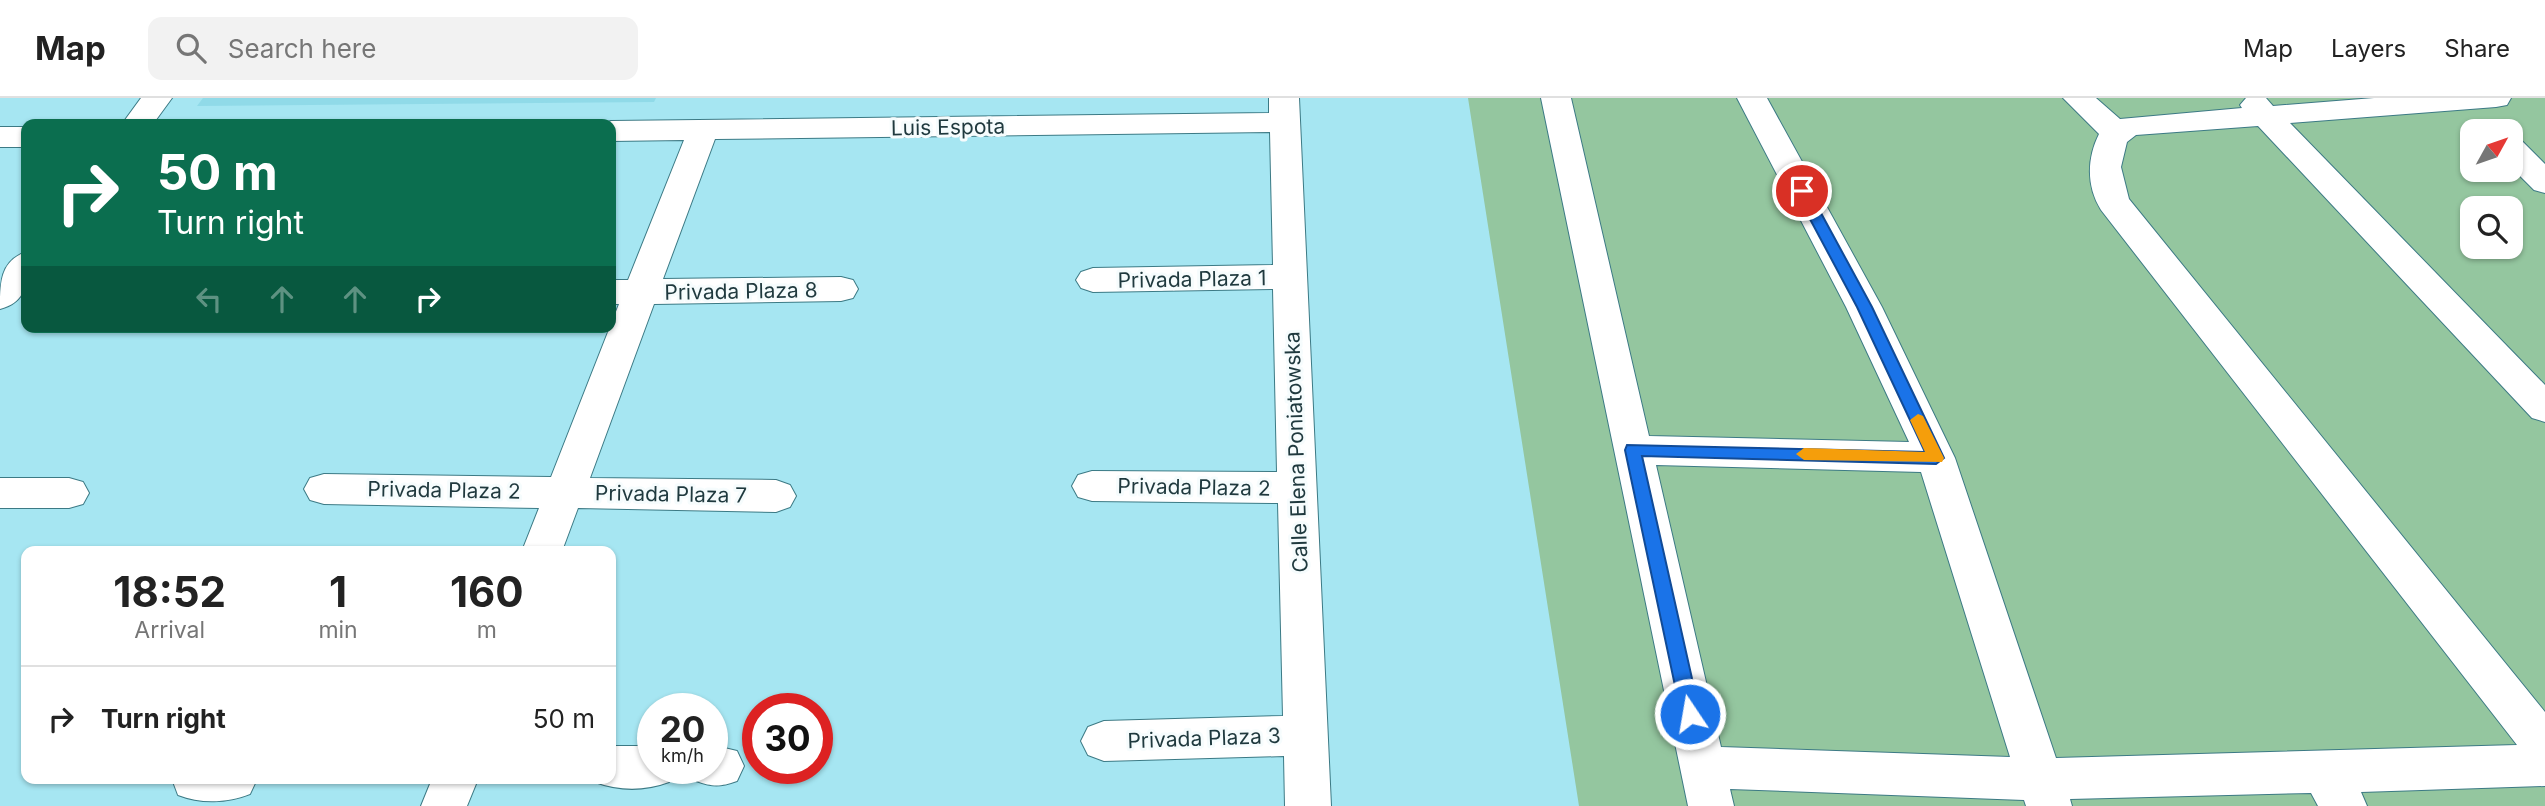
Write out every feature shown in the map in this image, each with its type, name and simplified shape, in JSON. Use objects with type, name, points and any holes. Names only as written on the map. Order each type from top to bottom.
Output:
[{"type":"street","points":[[141,119],[157,98]]},
{"type":"street","points":[[1556,98],[1706,786],[2043,792],[2334,789],[2545,765]]},
{"type":"street","points":[[1752,98],[1864,307],[1936,458],[2043,792]]},
{"type":"street","points":[[2078,98],[2116,132]]},
{"type":"street","points":[[2477,105],[2258,108],[2131,126],[2116,132],[2110,142],[2103,172],[2113,202],[2545,746]]},
{"type":"street","points":[[2258,108],[2545,408]]},
{"type":"street","name":"Luis Espota","points":[[616,131],[1285,110]]},
{"type":"street","name":"Calle Elena Poniatowska","points":[[1285,110],[1308,806]]},
{"type":"street","points":[[616,325],[626,292],[703,130]]},
{"type":"street","points":[[0,137],[21,137]]},
{"type":"street","points":[[2524,161],[2545,183]]},
{"type":"street","points":[[7,294],[21,272]]},
{"type":"street","name":"Privada Plaza 1","points":[[1093,281],[1290,277]]},
{"type":"street","name":"Privada Plaza 8","points":[[626,292],[841,289]]},
{"type":"street","points":[[544,546],[565,492],[613,333]]},
{"type":"street","points":[[1633,450],[1936,458]]},
{"type":"street","name":"Privada Plaza 2","points":[[1092,486],[1297,488]]},
{"type":"street","name":"Privada Plaza 2","points":[[324,489],[565,492]]},
{"type":"street","name":"Privada Plaza 7","points":[[565,492],[776,496]]},
{"type":"street","points":[[0,493],[69,493]]},
{"type":"street","name":"Privada Plaza 3","points":[[1104,741],[1306,735]]},
{"type":"street","points":[[616,767],[637,767]]},
{"type":"street","points":[[444,806],[453,784]]},
{"type":"shaded area","points":[[203,98],[656,98],[654,102],[197,106]]},
{"type":"green space","points":[[1468,98],[2545,98],[2545,806],[1579,806]]},
{"type":"slow traffic","points":[[1804,454],[1936,458],[1918,420]]},
{"type":"route","points":[[1690,714],[1633,450],[1936,458],[1864,307],[1802,191]]}]
